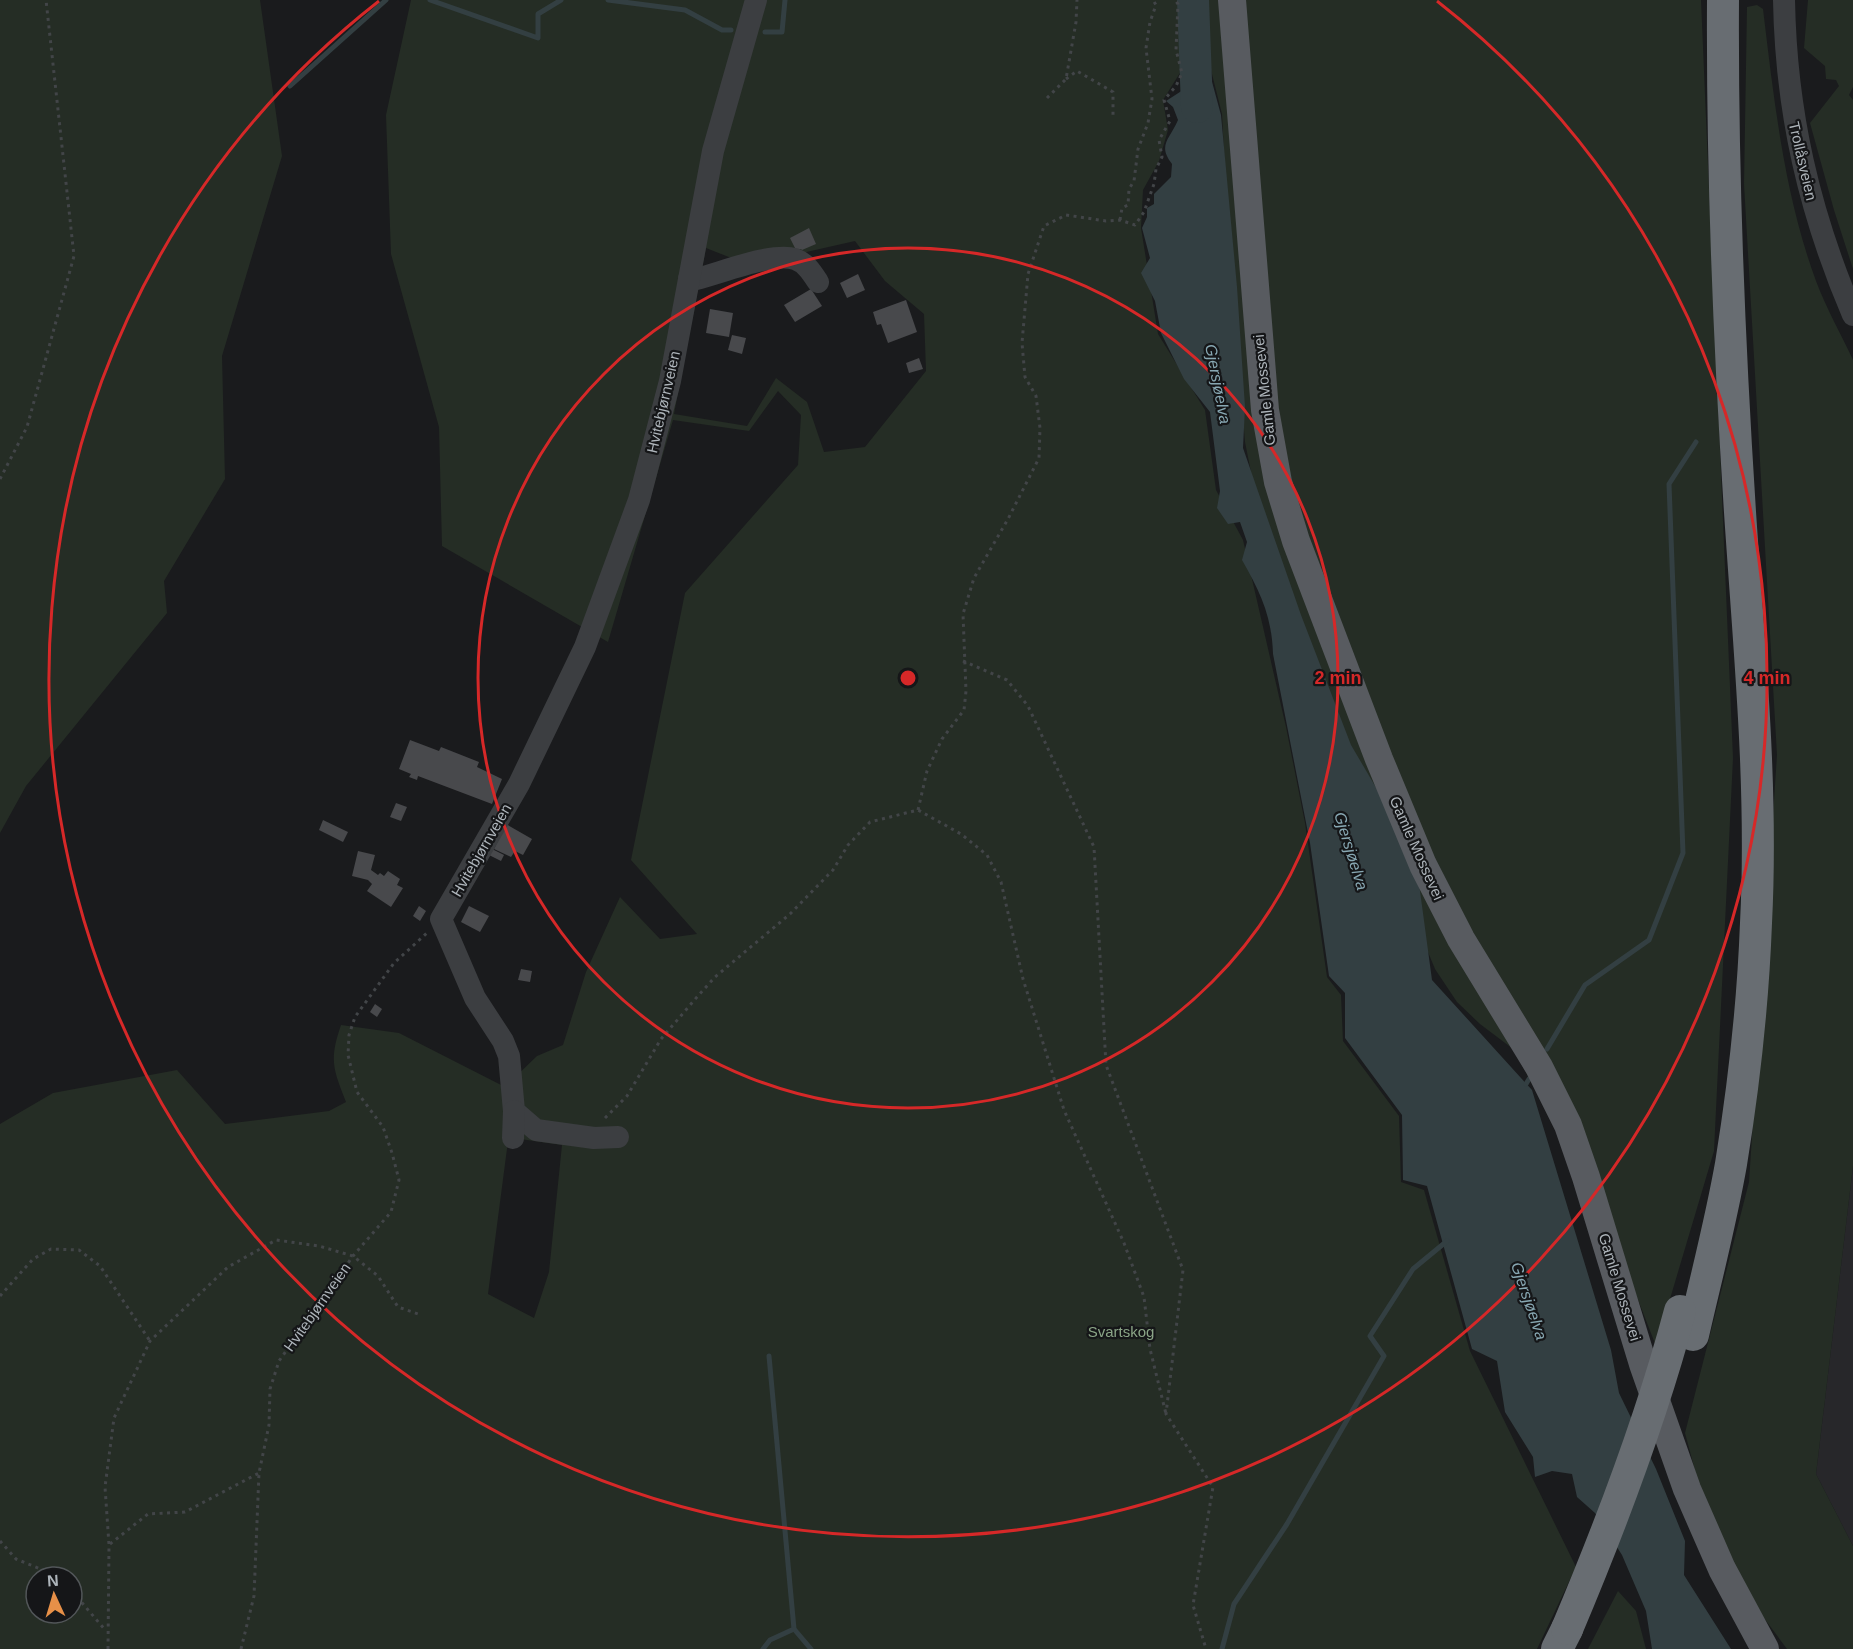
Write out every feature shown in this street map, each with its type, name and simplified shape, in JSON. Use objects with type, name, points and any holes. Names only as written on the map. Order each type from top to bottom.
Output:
[{"type":"highway","points":[[1686,1323],[1691,1271],[1713,1167],[1724,1096],[1741,924],[1742,829],[1738,716],[1714,283],[1709,0]]},
{"type":"highway","points":[[1571,1641],[1649,1416],[1686,1323],[1731,1167],[1749,1026],[1756,921],[1757,826],[1754,716],[1734,410],[1728,273],[1724,163],[1723,0]]},
{"type":"main road","name":"Gamle Mossevei","points":[[1232,0],[1265,410],[1274,465],[1296,541],[1341,662],[1423,865],[1461,939],[1539,1067],[1568,1125],[1643,1364],[1687,1489],[1726,1577],[1765,1649]]},
{"type":"street","name":"Hvitebjørnveien","points":[[441,919],[519,784],[585,647],[639,500],[670,381],[713,151],[756,0]]},
{"type":"street","name":"Trollåsveien","points":[[1784,0],[1788,79],[1801,160],[1824,242],[1853,315]]},
{"type":"street","points":[[689,279],[696,279],[760,260],[782,257],[802,262],[818,282]]},
{"type":"street","points":[[441,919],[475,998],[503,1041],[509,1056],[514,1111],[513,1138]]},
{"type":"street","points":[[514,1111],[536,1130],[594,1138],[618,1137]]},
{"type":"path","points":[[0,479],[27,427],[74,256],[46,0]]},
{"type":"path","points":[[1066,79],[1076,22],[1077,0]]},
{"type":"path","points":[[1120,220],[1122,208],[1128,205],[1129,189],[1134,181],[1138,149],[1148,123],[1152,99],[1146,48],[1150,22],[1156,5],[1153,0]]},
{"type":"path","points":[[918,810],[927,771],[942,739],[964,710],[966,691],[963,661],[963,614],[974,578],[1039,458],[1040,428],[1036,396],[1025,377],[1022,343],[1028,274],[1044,226],[1066,215],[1106,221],[1120,220],[1135,225],[1144,212],[1154,184],[1156,169],[1162,157],[1159,140],[1170,121],[1164,100],[1176,86],[1182,73],[1176,50],[1178,4],[1175,0]]},
{"type":"path","points":[[1047,98],[1066,79],[1077,72],[1113,92],[1113,117]]},
{"type":"path","points":[[963,661],[1007,680],[1028,706],[1094,847],[1106,1065],[1183,1270],[1166,1414]]},
{"type":"path","points":[[594,1138],[604,1118],[627,1096],[661,1039],[715,978],[790,914],[833,870],[848,845],[870,822],[918,810],[961,834],[987,855],[1001,882],[1023,979],[1064,1110],[1124,1243],[1144,1298],[1150,1349],[1166,1414],[1213,1487],[1193,1605],[1206,1649]]},
{"type":"path","name":"Hvitebjørnveien","points":[[241,1649],[254,1596],[259,1473],[269,1425],[270,1389],[279,1361],[353,1256],[391,1212],[399,1180],[393,1153],[383,1127],[357,1092],[348,1055],[349,1035],[355,1017],[394,963],[441,919]]},
{"type":"path","points":[[108,1649],[109,1545],[105,1487],[114,1418],[150,1341],[228,1267],[276,1240],[319,1246],[353,1256],[378,1276],[398,1307],[418,1314]]},
{"type":"path","points":[[0,1296],[33,1259],[51,1249],[79,1250],[100,1266],[150,1341]]},
{"type":"path","points":[[109,1545],[148,1514],[185,1512],[259,1473]]},
{"type":"path","points":[[0,1541],[16,1559],[31,1565]]},
{"type":"path","points":[[84,1605],[107,1632]]},
{"type":"shaded area","points":[[1853,1166],[1853,1546],[1816,1474]]},
{"type":"green space","points":[[0,0],[260,0],[282,156],[222,356],[225,479],[164,581],[167,613],[26,786],[0,833]]},
{"type":"green space","name":"Svartskog","points":[[411,0],[1701,0],[1733,758],[1714,1151],[1656,1346],[1607,1220],[1513,1049],[1480,1024],[1457,1002],[1435,969],[1316,681],[1257,502],[1245,442],[1228,228],[1222,114],[1209,62],[1183,68],[1163,100],[1168,130],[1159,161],[1143,190],[1141,228],[1158,334],[1205,410],[1216,490],[1243,540],[1286,727],[1305,823],[1327,977],[1341,995],[1343,1041],[1399,1116],[1401,1182],[1424,1190],[1470,1351],[1576,1567],[1537,1649],[0,1649],[0,1124],[53,1093],[177,1070],[225,1124],[329,1111],[346,1102],[334,1064],[335,1047],[341,1025],[399,1033],[505,1087],[537,1056],[563,1045],[586,972],[620,897],[660,939],[697,934],[631,860],[685,593],[798,465],[801,415],[778,391],[749,431],[673,420],[608,642],[442,546],[439,427],[391,254],[386,115]],"holes":[[[855,241],[885,281],[924,314],[926,371],[865,447],[824,452],[807,402],[776,378],[747,426],[674,414],[706,248],[749,265]],[[513,1138],[562,1145],[549,1272],[534,1318],[488,1294],[508,1141]]]},
{"type":"green space","points":[[1808,0],[1853,0],[1853,87],[1849,95],[1853,100],[1853,269],[1810,123],[1839,86],[1836,80],[1826,79],[1825,66],[1804,48]]},
{"type":"green space","points":[[1757,5],[1763,9],[1771,78],[1796,215],[1816,281],[1853,360],[1853,1166],[1816,1474],[1853,1546],[1853,1649],[1787,1649],[1740,1586],[1700,1489],[1685,1433],[1749,1182],[1777,755],[1744,184],[1747,7]]},
{"type":"green space","points":[[1618,1591],[1636,1611],[1646,1649],[1588,1649]]},
{"type":"water","points":[[1195,65],[1208,67],[1221,115],[1237,287],[1245,407],[1243,448],[1301,615],[1351,745],[1415,854],[1432,980],[1532,1090],[1611,1350],[1619,1393],[1656,1469],[1685,1541],[1684,1575],[1731,1649],[1652,1649],[1646,1611],[1622,1555],[1595,1513],[1577,1497],[1572,1474],[1552,1471],[1535,1477],[1533,1457],[1505,1412],[1497,1361],[1472,1349],[1427,1186],[1403,1180],[1402,1115],[1345,1038],[1345,993],[1329,976],[1310,843],[1267,616],[1242,560],[1247,542],[1240,522],[1228,524],[1217,508],[1220,491],[1210,412],[1184,379],[1161,333],[1155,301],[1141,273],[1150,258],[1142,228],[1147,217],[1147,208],[1154,204],[1154,194],[1171,177],[1172,164],[1165,152],[1165,147],[1178,120],[1173,107],[1166,101],[1183,90]]},
{"type":"building","points":[[809,228],[816,244],[796,250],[790,238]]},
{"type":"building","points":[[858,274],[865,290],[847,298],[840,283]]},
{"type":"building","points":[[811,289],[822,306],[795,322],[784,305]]},
{"type":"building","points":[[906,300],[917,332],[888,343],[881,324],[877,325],[873,312]]},
{"type":"building","points":[[710,309],[733,313],[729,337],[706,333]]},
{"type":"building","points":[[732,335],[746,338],[742,354],[728,350]]},
{"type":"building","points":[[919,358],[923,369],[909,373],[906,363]]},
{"type":"building","points":[[410,740],[439,751],[441,747],[479,762],[477,767],[502,779],[492,804],[418,776],[417,780],[409,777],[411,774],[399,769]]},
{"type":"building","points":[[396,803],[407,807],[401,821],[390,817]]},
{"type":"building","points":[[323,820],[348,832],[343,842],[319,830]]},
{"type":"building","points":[[506,824],[532,839],[523,855],[515,851],[511,857],[494,849]]},
{"type":"building","points":[[492,849],[504,855],[501,861],[489,855]]},
{"type":"building","points":[[358,851],[375,855],[371,870],[378,875],[380,873],[384,876],[388,871],[400,879],[397,885],[403,888],[391,907],[367,891],[372,884],[368,880],[352,876]]},
{"type":"building","points":[[419,906],[426,911],[420,921],[413,916]]},
{"type":"building","points":[[469,906],[489,916],[480,932],[461,922]]},
{"type":"building","points":[[521,969],[532,971],[530,982],[518,980]]},
{"type":"building","points":[[375,1004],[382,1009],[377,1017],[370,1012]]},
{"type":"waterway","points":[[290,86],[386,0]]},
{"type":"waterway","points":[[430,0],[538,38],[538,14],[561,0]]},
{"type":"waterway","points":[[608,0],[685,10],[722,30],[731,30]]},
{"type":"waterway","points":[[765,32],[782,32],[785,0]]},
{"type":"waterway","name":"Gjersjøelva","points":[[1193,0],[1197,107]]},
{"type":"waterway","points":[[1547,1049],[1585,985],[1649,940],[1683,853],[1669,484],[1696,442]]},
{"type":"waterway","points":[[1526,1084],[1529,1079]]},
{"type":"waterway","points":[[1222,1649],[1234,1604],[1287,1524],[1384,1356],[1370,1336],[1413,1269],[1447,1241]]},
{"type":"waterway","points":[[769,1356],[794,1629],[811,1649]]},
{"type":"waterway","points":[[763,1649],[770,1640],[794,1629]]}]
